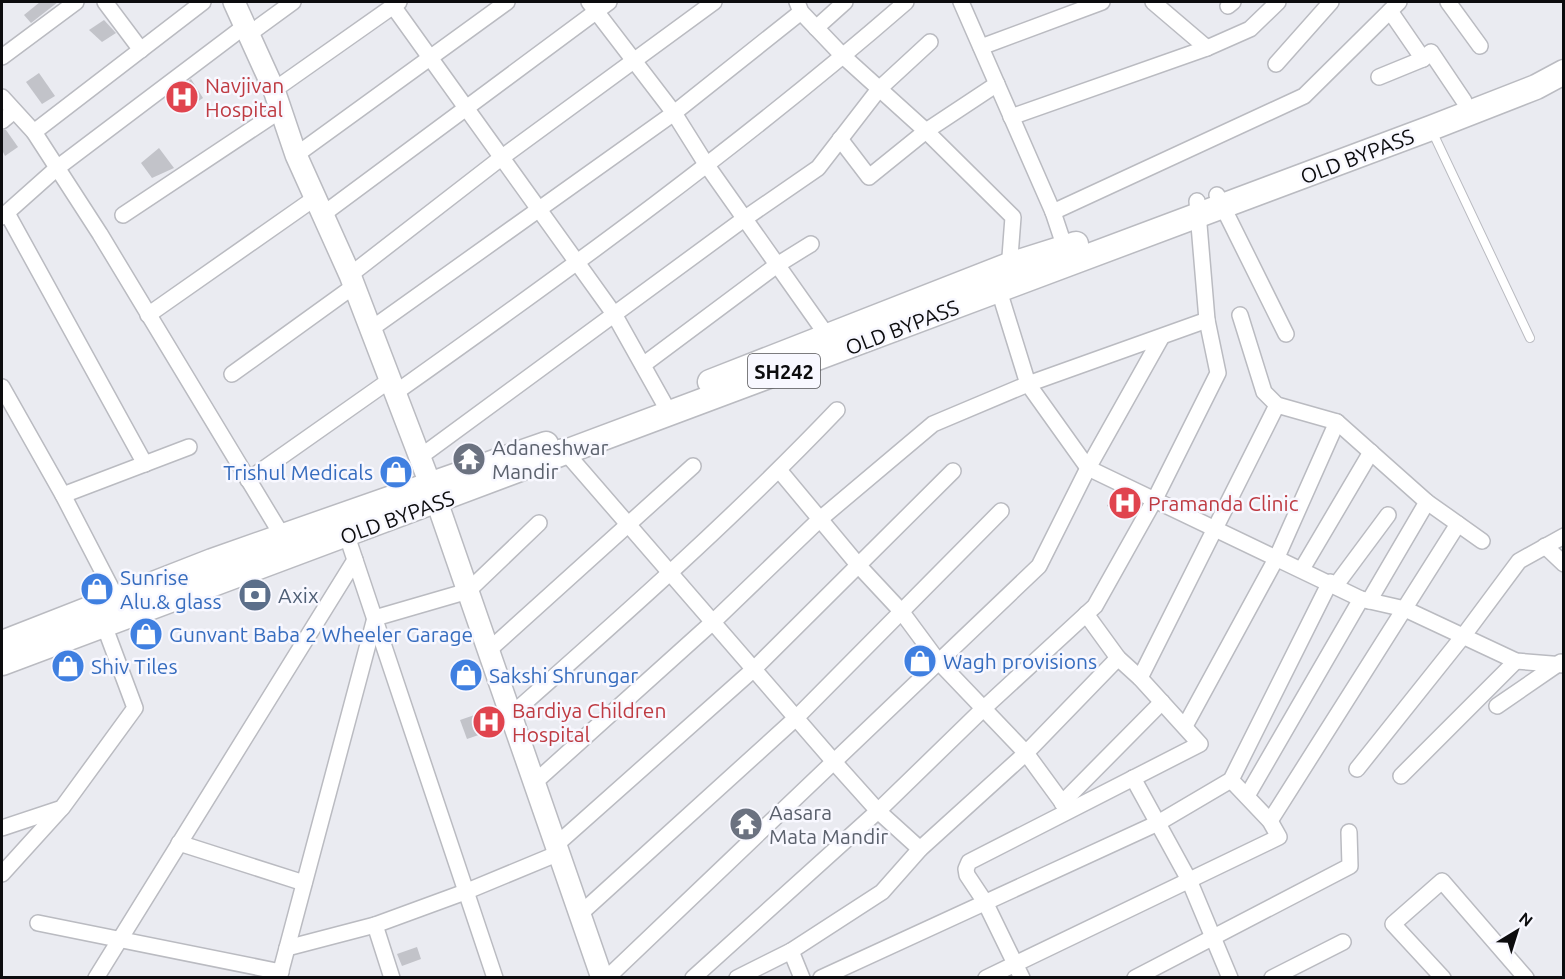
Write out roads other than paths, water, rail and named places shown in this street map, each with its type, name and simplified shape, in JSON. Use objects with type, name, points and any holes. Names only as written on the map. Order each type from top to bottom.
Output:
[{"type":"main road","points":[[234,2],[274,90],[296,155],[352,280],[434,494],[602,978]]},
{"type":"main road","name":"OLD BYPASS","points":[[1429,123],[1464,101],[1563,57]]},
{"type":"main road","name":"OLD BYPASS","points":[[2,663],[111,612],[283,537],[434,494],[667,408],[1003,279],[1209,204],[1391,133],[1429,123],[1536,87],[1563,72]]},
{"type":"main road","name":"OLD BYPASS","points":[[2,644],[111,612],[347,536],[434,494]]},
{"type":"street","points":[[2,57],[76,2]]},
{"type":"street","points":[[105,2],[141,50]]},
{"type":"street","points":[[34,132],[203,2]]},
{"type":"street","points":[[145,464],[4,215],[57,168],[247,30],[293,2]]},
{"type":"street","points":[[296,155],[507,2]]},
{"type":"street","points":[[232,374],[352,280],[501,158],[714,2]]},
{"type":"street","points":[[816,28],[845,2]]},
{"type":"street","points":[[248,480],[577,263],[843,56],[906,2]]},
{"type":"street","points":[[961,2],[1053,212],[1068,255]]},
{"type":"street","points":[[981,46],[1102,2]]},
{"type":"street","points":[[1153,2],[1207,48]]},
{"type":"street","points":[[1011,117],[1207,48],[1250,30],[1278,2]]},
{"type":"street","points":[[1276,64],[1331,2]]},
{"type":"street","points":[[274,90],[396,4],[429,59],[614,314],[667,408]]},
{"type":"street","points":[[148,315],[319,206],[464,107],[598,4],[635,61],[674,113],[706,164],[832,343]]},
{"type":"street","points":[[1457,4],[1480,46]]},
{"type":"street","points":[[1053,212],[1304,96],[1394,6],[1423,59]]},
{"type":"street","points":[[371,329],[674,113],[799,7],[843,56],[926,131],[1014,217],[1003,279],[1028,384],[1088,468],[1365,600],[1405,609],[1516,661],[1562,663]]},
{"type":"street","points":[[420,457],[744,219],[818,168],[879,89],[930,42]]},
{"type":"street","points":[[1379,78],[1423,59],[1431,52],[1464,101]]},
{"type":"street","points":[[840,139],[869,177],[926,131],[997,84]]},
{"type":"street","points":[[2,97],[34,132],[57,168],[283,537]]},
{"type":"street","points":[[123,215],[281,110]]},
{"type":"street","points":[[2,121],[14,111]]},
{"type":"street","points":[[693,978],[878,811],[982,709],[1095,606],[1155,499],[1218,373],[1208,320],[1209,204]]},
{"type":"street","points":[[1209,204],[1286,334]]},
{"type":"street","points":[[643,365],[777,265],[811,244]]},
{"type":"street","points":[[1240,315],[1264,392],[1277,405],[1337,422],[1427,502],[1482,541]]},
{"type":"street","points":[[534,783],[714,621],[819,520],[933,424],[1028,384],[1208,320]]},
{"type":"street","points":[[607,978],[1039,566],[1088,468],[1161,338]]},
{"type":"street","points":[[2,387],[63,495],[111,612],[135,708],[62,808],[2,874]]},
{"type":"street","points":[[1140,678],[1277,405]]},
{"type":"street","points":[[511,715],[672,573],[779,471],[837,410]]},
{"type":"street","points":[[1185,726],[1277,557],[1337,422]]},
{"type":"street","points":[[63,495],[189,447]]},
{"type":"street","points":[[561,447],[631,524],[835,763],[878,811],[920,849]]},
{"type":"street","points":[[1302,569],[1371,452]]},
{"type":"street","points":[[489,650],[693,466]]},
{"type":"street","points":[[779,471],[859,566],[901,611],[938,662],[1026,753],[1065,806]]},
{"type":"street","points":[[287,948],[375,925],[465,892],[558,849],[754,669],[953,471]]},
{"type":"street","points":[[1247,796],[1427,502]]},
{"type":"street","points":[[580,914],[796,717],[1000,511]]},
{"type":"street","points":[[821,978],[1158,823],[1231,780],[1333,583],[1388,515]]},
{"type":"street","points":[[375,618],[468,591],[539,524]]},
{"type":"street","points":[[1270,821],[1458,524]]},
{"type":"street","points":[[347,536],[495,978]]},
{"type":"street","points":[[1357,769],[1464,635],[1519,561],[1563,536]]},
{"type":"street","points":[[1545,546],[1563,564]]},
{"type":"street","points":[[96,978],[355,560]]},
{"type":"street","points":[[1019,971],[985,902],[967,875],[966,869],[969,862],[1065,806],[1133,778],[1200,744],[1140,678],[1118,658],[1086,614]]},
{"type":"street","points":[[38,923],[122,938],[280,975],[375,618]]},
{"type":"street","points":[[737,978],[791,951],[882,892],[920,849],[1026,753],[1118,658]]},
{"type":"street","points":[[1401,776],[1516,661]]},
{"type":"street","points":[[1497,706],[1562,663]]},
{"type":"street","points":[[1065,806],[1162,702]]},
{"type":"street","points":[[1133,778],[1189,880],[1230,978]]},
{"type":"street","points":[[986,978],[1019,971],[1189,880],[1280,837],[1270,821],[1231,780]]},
{"type":"street","points":[[2,828],[62,808]]},
{"type":"street","points":[[1135,978],[1350,866],[1349,832]]},
{"type":"street","points":[[179,843],[304,883]]},
{"type":"street","points":[[1443,978],[1393,924],[1442,881],[1526,978]]},
{"type":"street","points":[[375,925],[392,978]]},
{"type":"street","points":[[1272,978],[1343,942]]},
{"type":"street","points":[[791,951],[802,978]]},
{"type":"lane","points":[[1429,123],[1530,338]]},
{"type":"place","name":"Navjivan Hospital","points":[[182,97]]},
{"type":"place","name":"Adaneshwar Mandir","points":[[469,459]]},
{"type":"place","name":"Trishul Medicals","points":[[396,472]]},
{"type":"place","name":"Pramanda Clinic","points":[[1125,503]]},
{"type":"place","name":"Sunrise Alu.& glass","points":[[97,589]]},
{"type":"place","name":"Axix","points":[[255,595]]},
{"type":"place","name":"Gunvant Baba 2 Wheeler Garage","points":[[146,634]]},
{"type":"place","name":"Wagh provisions","points":[[920,661]]},
{"type":"place","name":"Shiv Tiles","points":[[68,666]]},
{"type":"place","name":"Sakshi Shrungar","points":[[466,675]]},
{"type":"place","name":"Bardiya Children Hospital","points":[[489,722]]},
{"type":"place","name":"Aasara Mata Mandir","points":[[746,824]]}]
